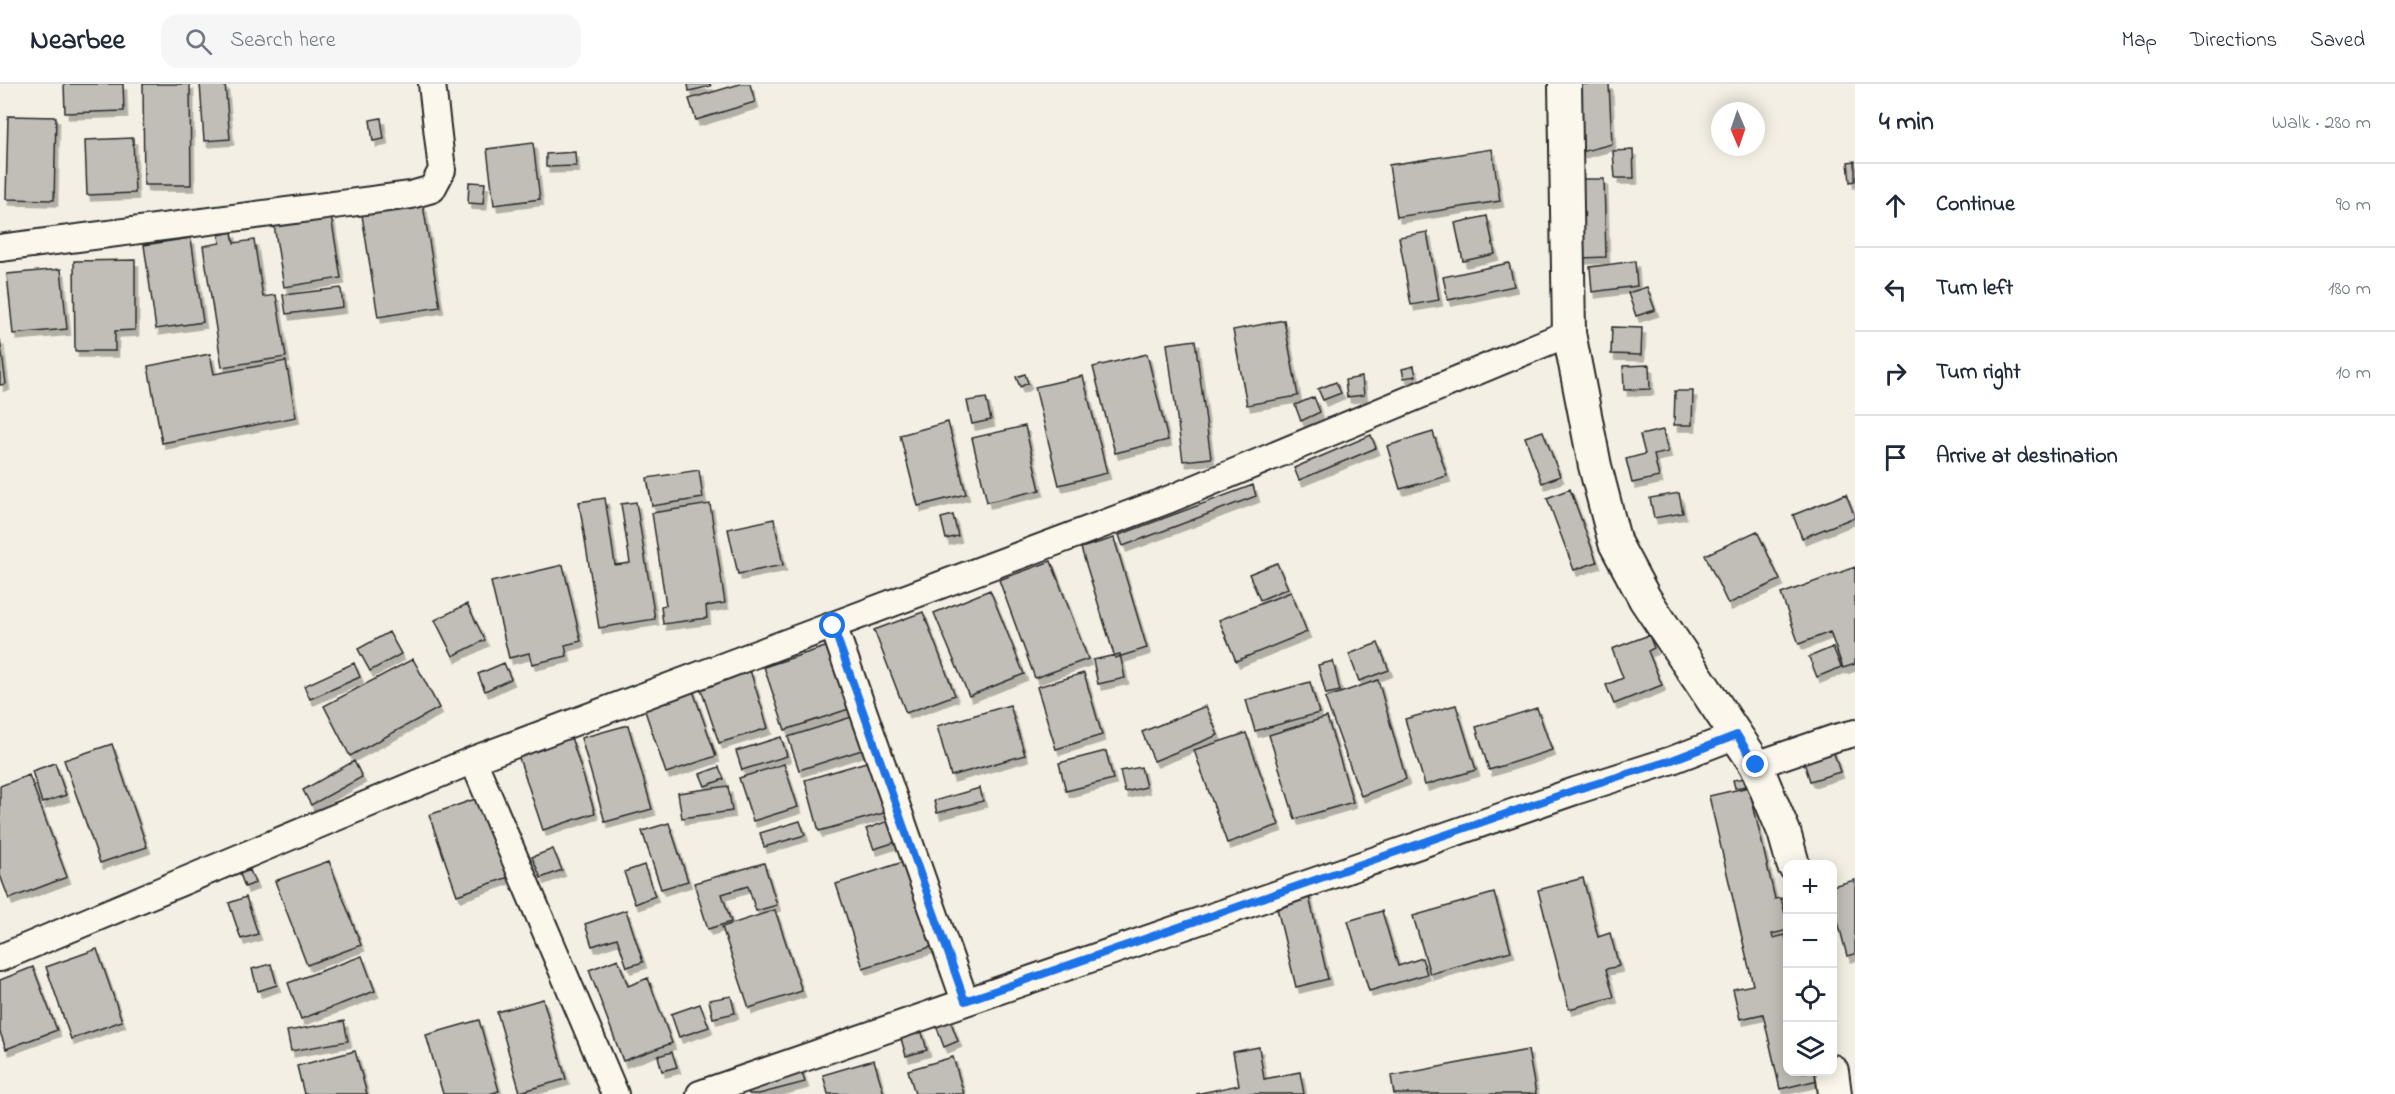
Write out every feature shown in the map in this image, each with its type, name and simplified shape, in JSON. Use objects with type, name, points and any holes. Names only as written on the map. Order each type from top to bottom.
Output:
[{"type":"street","points":[[0,249],[411,195],[432,189],[441,170],[432,84]]},
{"type":"street","points":[[1565,84],[1569,333],[1595,466],[1615,543],[1645,598],[1756,765],[1784,832],[1792,860]]},
{"type":"street","points":[[0,958],[473,760],[1170,500],[1569,333]]},
{"type":"street","points":[[833,626],[965,1001]]},
{"type":"street","points":[[1756,765],[1855,733]]},
{"type":"street","points":[[700,1094],[1575,790],[1672,760],[1737,735]]},
{"type":"street","points":[[473,760],[615,1094]]},
{"type":"street","points":[[1833,1076],[1835,1094]]},
{"type":"building","points":[[64,84],[123,84],[124,111],[65,113]]},
{"type":"building","points":[[143,84],[190,84],[191,185],[144,185]]},
{"type":"building","points":[[200,84],[225,84],[230,139],[204,141]]},
{"type":"building","points":[[688,84],[710,84],[711,86],[689,91]]},
{"type":"building","points":[[740,84],[750,84],[755,102],[696,120],[689,99]]},
{"type":"building","points":[[1578,84],[1609,84],[1612,144],[1581,152]]},
{"type":"building","points":[[8,116],[56,117],[54,200],[6,199]]},
{"type":"building","points":[[381,118],[384,139],[373,141],[370,120]]},
{"type":"building","points":[[133,138],[135,193],[87,195],[85,140]]},
{"type":"building","points":[[533,143],[540,199],[494,205],[487,149]]},
{"type":"building","points":[[1492,149],[1500,201],[1397,217],[1389,165]]},
{"type":"building","points":[[1633,150],[1634,178],[1615,178],[1613,151]]},
{"type":"building","points":[[575,152],[576,166],[546,167],[546,154]]},
{"type":"building","points":[[1855,161],[1855,181],[1850,182],[1848,162]]},
{"type":"building","points":[[1580,179],[1604,179],[1606,257],[1581,258]]},
{"type":"building","points":[[469,182],[485,183],[483,204],[468,203]]},
{"type":"building","points":[[423,205],[440,307],[378,317],[362,215]]},
{"type":"building","points":[[331,216],[341,278],[284,287],[274,225]]},
{"type":"building","points":[[1487,216],[1495,254],[1463,261],[1455,223]]},
{"type":"building","points":[[232,232],[234,243],[254,240],[263,297],[276,295],[286,357],[222,367],[203,246],[220,243],[219,235]]},
{"type":"building","points":[[1427,232],[1439,300],[1411,305],[1399,237]]},
{"type":"building","points":[[191,238],[203,322],[156,329],[144,245]]},
{"type":"building","points":[[135,260],[135,330],[115,331],[115,351],[75,351],[74,261]]},
{"type":"building","points":[[1635,261],[1637,286],[1592,292],[1590,267]]},
{"type":"building","points":[[1509,263],[1514,286],[1448,300],[1443,277]]},
{"type":"building","points":[[61,269],[67,329],[13,334],[7,274]]},
{"type":"building","points":[[1647,287],[1655,310],[1636,316],[1628,293]]},
{"type":"building","points":[[341,288],[343,307],[286,314],[283,295]]},
{"type":"building","points":[[1284,320],[1298,396],[1247,405],[1233,330]]},
{"type":"building","points":[[1612,327],[1642,328],[1641,355],[1611,354]]},
{"type":"building","points":[[0,339],[6,384],[0,385]]},
{"type":"building","points":[[1195,340],[1211,458],[1183,461],[1167,344]]},
{"type":"building","points":[[210,354],[214,374],[286,361],[296,417],[162,443],[148,366]]},
{"type":"building","points":[[1147,354],[1168,440],[1115,453],[1093,367]]},
{"type":"building","points":[[1649,365],[1650,389],[1624,390],[1623,366]]},
{"type":"building","points":[[1414,366],[1416,376],[1404,378],[1402,369]]},
{"type":"building","points":[[1025,374],[1028,383],[1020,387],[1016,377]]},
{"type":"building","points":[[1083,376],[1107,473],[1059,485],[1035,387]]},
{"type":"building","points":[[1362,377],[1364,395],[1347,397],[1345,380]]},
{"type":"building","points":[[1336,382],[1341,393],[1323,400],[1318,389]]},
{"type":"building","points":[[1675,391],[1693,391],[1692,425],[1674,425]]},
{"type":"building","points":[[1314,397],[1320,412],[1301,421],[1295,405]]},
{"type":"building","points":[[986,398],[991,420],[972,424],[967,401]]},
{"type":"building","points":[[948,422],[966,494],[918,506],[900,435]]},
{"type":"building","points":[[1025,426],[1040,490],[987,502],[972,438]]},
{"type":"building","points":[[1663,430],[1668,452],[1654,455],[1659,477],[1632,483],[1626,459],[1645,454],[1640,435]]},
{"type":"building","points":[[1543,431],[1560,476],[1542,483],[1525,437]]},
{"type":"building","points":[[1433,432],[1447,476],[1400,489],[1387,446]]},
{"type":"building","points":[[1371,435],[1376,448],[1299,480],[1294,468]]},
{"type":"building","points":[[699,470],[703,498],[652,506],[647,478]]},
{"type":"building","points":[[1253,485],[1256,496],[1123,546],[1119,535]]},
{"type":"building","points":[[1570,489],[1597,562],[1574,570],[1547,498]]},
{"type":"building","points":[[1679,493],[1683,513],[1654,518],[1650,498]]},
{"type":"building","points":[[1846,494],[1855,517],[1802,538],[1793,515]]},
{"type":"building","points":[[605,498],[615,565],[630,563],[621,504],[636,502],[655,619],[599,628],[579,502]]},
{"type":"building","points":[[710,504],[725,603],[706,606],[707,618],[663,624],[661,606],[666,605],[652,513]]},
{"type":"building","points":[[953,515],[958,536],[946,539],[941,518]]},
{"type":"building","points":[[774,519],[783,565],[738,574],[728,529]]},
{"type":"building","points":[[1757,531],[1780,580],[1728,604],[1705,555]]},
{"type":"building","points":[[1114,538],[1147,648],[1115,658],[1081,548]]},
{"type":"building","points":[[1051,561],[1088,659],[1035,678],[999,580]]},
{"type":"building","points":[[1277,563],[1288,588],[1260,600],[1249,574]]},
{"type":"building","points":[[563,565],[581,641],[565,645],[567,656],[532,664],[529,653],[509,658],[491,582]]},
{"type":"building","points":[[1855,567],[1855,664],[1843,668],[1830,632],[1799,644],[1781,594]]},
{"type":"building","points":[[990,590],[1024,674],[969,696],[934,613]]},
{"type":"building","points":[[1291,592],[1307,632],[1236,661],[1219,620]]},
{"type":"building","points":[[467,604],[485,640],[453,656],[435,620]]},
{"type":"building","points":[[923,612],[955,695],[906,713],[874,630]]},
{"type":"building","points":[[389,632],[401,654],[370,671],[358,649]]},
{"type":"building","points":[[1649,635],[1654,648],[1648,651],[1662,685],[1614,704],[1606,685],[1623,678],[1612,649]]},
{"type":"building","points":[[1378,643],[1389,670],[1359,681],[1349,654]]},
{"type":"building","points":[[834,644],[855,707],[785,730],[764,667]]},
{"type":"building","points":[[1833,647],[1841,667],[1817,677],[1809,657]]},
{"type":"building","points":[[1120,654],[1125,678],[1098,684],[1093,660]]},
{"type":"building","points":[[413,659],[439,708],[350,756],[324,706]]},
{"type":"building","points":[[1333,661],[1340,691],[1326,694],[1318,665]]},
{"type":"building","points":[[354,663],[360,677],[310,699],[304,686]]},
{"type":"building","points":[[504,663],[511,679],[485,691],[478,674]]},
{"type":"building","points":[[750,670],[768,728],[719,743],[700,686]]},
{"type":"building","points":[[1084,673],[1102,735],[1056,749],[1037,687]]},
{"type":"building","points":[[1378,680],[1406,779],[1361,796],[1325,698]]},
{"type":"building","points":[[1310,682],[1319,713],[1255,731],[1246,700]]},
{"type":"building","points":[[691,685],[716,756],[666,773],[642,702]]},
{"type":"building","points":[[1010,705],[1025,755],[951,776],[937,726]]},
{"type":"building","points":[[1456,705],[1476,770],[1425,785],[1405,719]]},
{"type":"building","points":[[1206,706],[1218,735],[1154,761],[1142,732]]},
{"type":"building","points":[[1537,708],[1552,750],[1489,770],[1476,727]]},
{"type":"building","points":[[858,715],[868,748],[799,770],[788,737]]},
{"type":"building","points":[[1327,717],[1353,802],[1295,819],[1269,735]]},
{"type":"building","points":[[628,725],[652,809],[605,822],[581,738]]},
{"type":"building","points":[[1246,733],[1279,825],[1227,843],[1194,750]]},
{"type":"building","points":[[571,737],[595,813],[543,830],[518,755]]},
{"type":"building","points":[[781,737],[787,756],[742,770],[736,751]]},
{"type":"building","points":[[112,744],[147,847],[100,863],[64,760]]},
{"type":"building","points":[[1832,747],[1840,772],[1810,781],[1802,756]]},
{"type":"building","points":[[1106,751],[1113,779],[1066,791],[1059,763]]},
{"type":"building","points":[[880,758],[895,810],[819,831],[805,780]]},
{"type":"building","points":[[354,761],[362,777],[311,805],[303,790]]},
{"type":"building","points":[[55,763],[66,795],[42,803],[32,771]]},
{"type":"building","points":[[784,764],[798,807],[753,821],[739,778]]},
{"type":"building","points":[[719,767],[724,779],[705,786],[700,774]]},
{"type":"building","points":[[1141,767],[1146,787],[1125,792],[1120,771]]},
{"type":"building","points":[[29,775],[67,877],[9,899],[0,875],[0,786]]},
{"type":"building","points":[[1745,778],[1747,786],[1735,788],[1733,780]]},
{"type":"building","points":[[728,786],[732,811],[682,818],[678,793]]},
{"type":"building","points":[[1749,787],[1775,899],[1781,898],[1783,906],[1783,931],[1772,934],[1773,938],[1783,936],[1783,1076],[1817,1076],[1818,1080],[1780,1089],[1763,1014],[1740,1019],[1733,989],[1753,985],[1709,796]]},
{"type":"building","points":[[980,788],[983,801],[937,813],[934,801]]},
{"type":"building","points":[[481,797],[509,877],[457,895],[429,815]]},
{"type":"building","points":[[891,820],[899,841],[874,849],[866,829]]},
{"type":"building","points":[[800,821],[805,835],[764,847],[760,833]]},
{"type":"building","points":[[669,823],[688,881],[661,889],[642,831]]},
{"type":"building","points":[[553,849],[562,870],[541,878],[532,857]]},
{"type":"building","points":[[909,860],[937,945],[863,968],[836,884]]},
{"type":"building","points":[[329,861],[361,945],[307,965],[275,881]]},
{"type":"building","points":[[764,863],[777,905],[756,911],[748,886],[722,894],[731,922],[708,929],[694,883]]},
{"type":"building","points":[[644,865],[655,896],[635,904],[624,872]]},
{"type":"building","points":[[250,870],[255,883],[245,887],[240,874]]},
{"type":"building","points":[[1583,878],[1598,937],[1610,933],[1619,966],[1606,969],[1614,997],[1569,1009],[1538,890]]},
{"type":"building","points":[[1855,880],[1855,954],[1847,956],[1837,918],[1837,885]]},
{"type":"building","points":[[1308,892],[1328,979],[1296,987],[1275,900]]},
{"type":"building","points":[[1494,893],[1511,951],[1430,974],[1413,916]]},
{"type":"building","points":[[246,897],[258,934],[241,939],[229,903]]},
{"type":"building","points":[[626,910],[643,962],[627,967],[617,938],[592,946],[585,924]]},
{"type":"building","points":[[775,910],[802,991],[749,1008],[722,927]]},
{"type":"building","points":[[1382,911],[1398,966],[1422,958],[1427,974],[1369,991],[1348,921]]},
{"type":"building","points":[[97,949],[122,1021],[71,1039],[46,967]]},
{"type":"building","points":[[362,956],[375,991],[301,1019],[288,983]]},
{"type":"building","points":[[618,959],[628,986],[648,978],[672,1043],[623,1061],[589,970]]},
{"type":"building","points":[[271,964],[277,985],[258,991],[252,969]]},
{"type":"building","points":[[33,967],[57,1030],[6,1049],[0,1032],[0,980]]},
{"type":"building","points":[[731,996],[735,1013],[713,1018],[709,1000]]},
{"type":"building","points":[[543,999],[566,1079],[520,1092],[497,1012]]},
{"type":"building","points":[[700,1004],[709,1027],[679,1037],[671,1014]]},
{"type":"building","points":[[948,1014],[958,1041],[944,1047],[934,1020]]},
{"type":"building","points":[[479,1020],[499,1091],[489,1094],[443,1094],[426,1035]]},
{"type":"building","points":[[344,1021],[348,1041],[291,1051],[287,1031]]},
{"type":"building","points":[[921,1029],[927,1050],[906,1056],[900,1035]]},
{"type":"building","points":[[1259,1047],[1264,1079],[1300,1072],[1304,1094],[1196,1094],[1239,1085],[1233,1052]]},
{"type":"building","points":[[1528,1050],[1536,1094],[1394,1094],[1391,1076]]},
{"type":"building","points":[[355,1051],[367,1094],[304,1094],[297,1066]]},
{"type":"building","points":[[672,1052],[677,1067],[662,1071],[658,1056]]},
{"type":"building","points":[[953,1057],[964,1094],[915,1094],[908,1070]]},
{"type":"building","points":[[874,1060],[884,1094],[828,1094],[823,1075]]},
{"type":"building","points":[[800,1065],[805,1082],[759,1094],[749,1094],[745,1080]]},
{"type":"route","points":[[833,626],[965,1001],[1575,790],[1672,760],[1737,735],[1756,765]]}]
